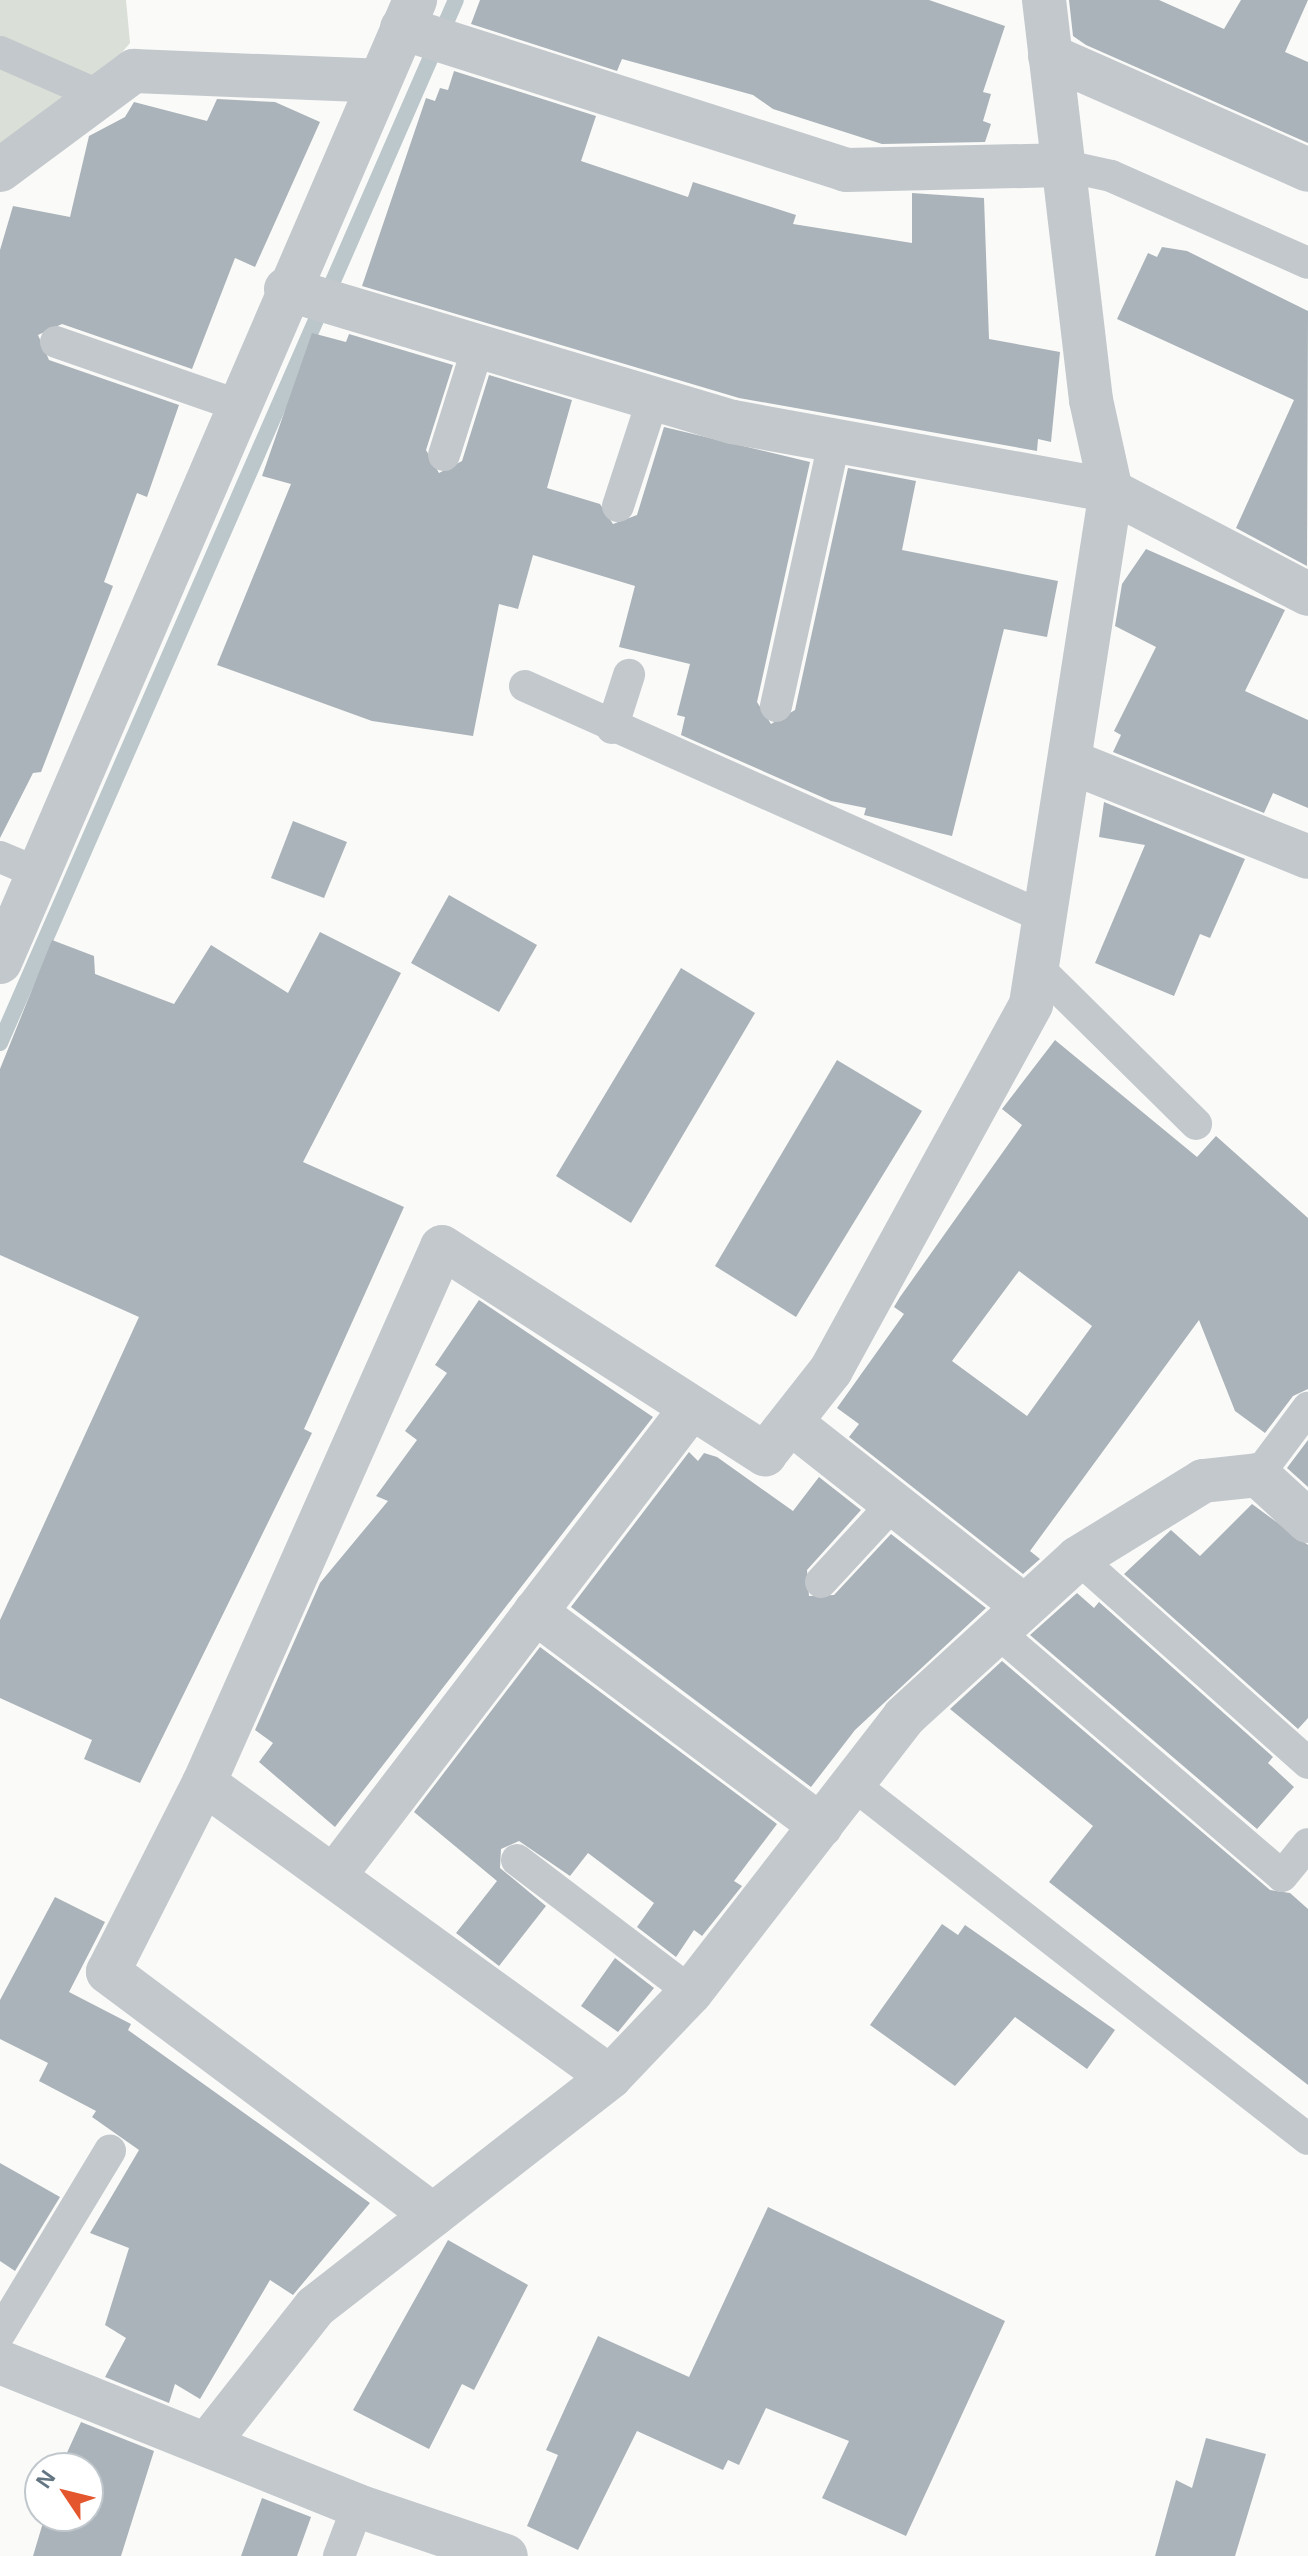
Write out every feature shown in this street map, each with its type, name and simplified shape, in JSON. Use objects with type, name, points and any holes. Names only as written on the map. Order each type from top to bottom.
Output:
[{"type":"street","points":[[433,2215],[108,1972],[204,1783],[442,1247],[689,1411],[765,1454],[831,1370],[964,1135],[1031,1004],[1111,491],[1091,400],[1044,0]]},
{"type":"street","points":[[0,962],[19,865],[237,405],[408,14],[846,170],[1061,165]]},
{"type":"street","points":[[1050,56],[1308,170]]},
{"type":"street","points":[[0,170],[134,71],[379,81]]},
{"type":"street","points":[[286,289],[653,399],[834,443],[1111,491],[1308,594]]},
{"type":"street","points":[[1071,762],[1308,857]]},
{"type":"street","points":[[334,1876],[689,1411]]},
{"type":"street","points":[[791,1423],[894,1503],[1008,1617]]},
{"type":"street","points":[[208,2443],[315,2307],[610,2077],[691,1992],[855,1786],[904,1717],[1008,1617],[1078,1558],[1203,1481],[1258,1475],[1308,1521]]},
{"type":"street","points":[[535,1612],[821,1826]]},
{"type":"street","points":[[204,1783],[610,2077]]},
{"type":"street","points":[[0,2362],[208,2443],[358,2506],[506,2556]]},
{"type":"lane","points":[[0,52],[100,96]]},
{"type":"lane","points":[[1061,165],[1111,176],[1308,263]]},
{"type":"lane","points":[[56,342],[237,405]]},
{"type":"lane","points":[[444,455],[478,347]]},
{"type":"lane","points":[[618,506],[653,399]]},
{"type":"lane","points":[[776,706],[834,443]]},
{"type":"lane","points":[[612,728],[629,675]]},
{"type":"lane","points":[[525,686],[612,728],[1046,918]]},
{"type":"lane","points":[[1038,968],[1196,1124]]},
{"type":"lane","points":[[1258,1475],[1308,1408]]},
{"type":"lane","points":[[821,1582],[894,1503]]},
{"type":"lane","points":[[1078,1558],[1308,1763]]},
{"type":"lane","points":[[1008,1617],[1282,1876],[1308,1844]]},
{"type":"lane","points":[[855,1786],[1308,2139]]},
{"type":"lane","points":[[517,1860],[691,1992]]},
{"type":"lane","points":[[0,2333],[110,2151]]},
{"type":"lane","points":[[339,2556],[358,2506]]},
{"type":"shaded area","points":[[0,0],[126,0],[130,43],[107,70],[0,150]]},
{"type":"building","points":[[480,0],[929,0],[1005,26],[983,92],[991,94],[983,121],[991,124],[985,142],[882,144],[773,109],[753,95],[622,59],[617,71],[471,24]]},
{"type":"building","points":[[1069,0],[1159,0],[1224,29],[1241,0],[1308,0],[1285,52],[1308,62],[1308,143],[1086,45],[1073,36]]},
{"type":"building","points":[[454,71],[596,116],[581,161],[688,197],[693,182],[796,215],[793,224],[912,243],[912,193],[984,198],[989,339],[1060,352],[1051,442],[1038,439],[1037,451],[739,398],[362,286],[426,98],[435,101],[440,88],[448,90]]},
{"type":"building","points":[[217,99],[275,102],[320,122],[255,267],[235,258],[192,369],[62,324],[38,335],[49,360],[179,405],[147,497],[137,493],[104,582],[113,586],[41,772],[33,773],[0,838],[0,250],[13,206],[70,217],[89,136],[125,117],[134,102],[207,121]]},
{"type":"building","points":[[1162,247],[1187,251],[1308,311],[1307,566],[1236,528],[1294,400],[1117,319],[1148,253],[1157,257]]},
{"type":"building","points":[[312,333],[346,342],[349,334],[453,365],[426,450],[439,473],[462,461],[489,375],[572,400],[547,488],[600,504],[613,524],[637,515],[664,427],[810,462],[757,702],[771,724],[795,710],[848,468],[916,481],[902,550],[1058,581],[1047,637],[1004,629],[952,836],[864,815],[866,808],[831,801],[681,735],[685,717],[677,715],[690,664],[619,647],[635,586],[533,555],[518,609],[499,604],[473,736],[372,721],[217,665],[291,484],[262,476]]},
{"type":"building","points":[[1146,549],[1285,610],[1245,691],[1308,720],[1308,808],[1273,793],[1264,813],[1113,752],[1121,735],[1114,731],[1156,647],[1115,626],[1122,584]]},
{"type":"building","points":[[1104,802],[1245,859],[1210,938],[1200,934],[1174,996],[1095,963],[1145,845],[1099,837]]},
{"type":"building","points":[[293,821],[347,842],[324,898],[271,878]]},
{"type":"building","points":[[449,895],[537,945],[499,1012],[411,963]]},
{"type":"building","points":[[320,932],[401,973],[303,1162],[404,1207],[304,1429],[312,1433],[140,1783],[84,1759],[92,1740],[0,1698],[0,1620],[139,1317],[0,1255],[0,1069],[52,940],[94,956],[95,974],[174,1004],[211,945],[288,993]]},
{"type":"building","points":[[681,968],[755,1013],[631,1223],[556,1176]]},
{"type":"building","points":[[1055,1040],[1197,1157],[1216,1136],[1308,1218],[1308,1389],[1293,1396],[1265,1433],[1235,1411],[1199,1320],[1030,1551],[1040,1559],[1023,1574],[849,1437],[859,1424],[837,1408],[904,1314],[894,1307],[900,1297],[1022,1125],[1002,1109]],"holes":[[[1019,1271],[1092,1326],[1027,1416],[952,1361]]]},
{"type":"building","points":[[837,1060],[922,1111],[796,1317],[715,1266]]},
{"type":"building","points":[[479,1300],[653,1417],[335,1827],[259,1762],[273,1743],[255,1730],[320,1583],[388,1501],[376,1496],[417,1440],[405,1431],[447,1373],[435,1365]]},
{"type":"building","points":[[1308,1440],[1308,1487],[1287,1468]]},
{"type":"building","points":[[689,1452],[698,1461],[704,1453],[717,1457],[793,1511],[819,1477],[861,1510],[807,1570],[809,1596],[834,1595],[891,1534],[986,1608],[855,1730],[811,1787],[571,1607]]},
{"type":"building","points":[[1252,1504],[1308,1545],[1308,1718],[1298,1729],[1124,1574],[1171,1530],[1200,1556]]},
{"type":"building","points":[[1077,1593],[1094,1608],[1099,1602],[1273,1757],[1268,1763],[1294,1787],[1257,1829],[1030,1635]]},
{"type":"building","points":[[540,1647],[777,1824],[734,1881],[742,1886],[702,1936],[694,1930],[676,1957],[637,1927],[654,1903],[588,1853],[570,1876],[519,1841],[501,1849],[500,1868],[546,1906],[499,1966],[456,1933],[497,1881],[414,1812]]},
{"type":"building","points":[[1002,1661],[1270,1890],[1290,1893],[1308,1909],[1308,2085],[1049,1882],[1093,1826],[950,1709]]},
{"type":"building","points":[[55,1897],[105,1922],[69,1992],[131,2024],[128,2030],[370,2203],[293,2295],[270,2280],[200,2399],[175,2384],[169,2403],[105,2377],[126,2338],[105,2325],[129,2248],[90,2233],[139,2150],[92,2117],[96,2111],[39,2081],[48,2063],[0,2039],[0,2000]]},
{"type":"building","points":[[942,1924],[958,1935],[965,1925],[1115,2030],[1087,2069],[1015,2017],[955,2086],[870,2025]]},
{"type":"building","points":[[615,1958],[654,1988],[618,2032],[581,2006]]},
{"type":"building","points":[[0,2163],[60,2197],[15,2271],[0,2261]]},
{"type":"building","points":[[768,2207],[1005,2321],[906,2536],[822,2498],[849,2441],[766,2408],[739,2465],[728,2460],[723,2470],[637,2431],[578,2550],[527,2526],[558,2455],[546,2450],[598,2336],[689,2377]]},
{"type":"building","points":[[448,2240],[528,2285],[474,2390],[462,2384],[429,2449],[353,2410]]},
{"type":"building","points":[[81,2422],[154,2451],[121,2556],[33,2556],[40,2532],[104,2532],[104,2452],[67,2452]]},
{"type":"building","points":[[1206,2438],[1266,2454],[1235,2556],[1155,2556],[1176,2480],[1192,2488]]},
{"type":"building","points":[[262,2498],[311,2517],[297,2556],[241,2556]]},
{"type":"waterway","points":[[0,1043],[456,0]]}]
